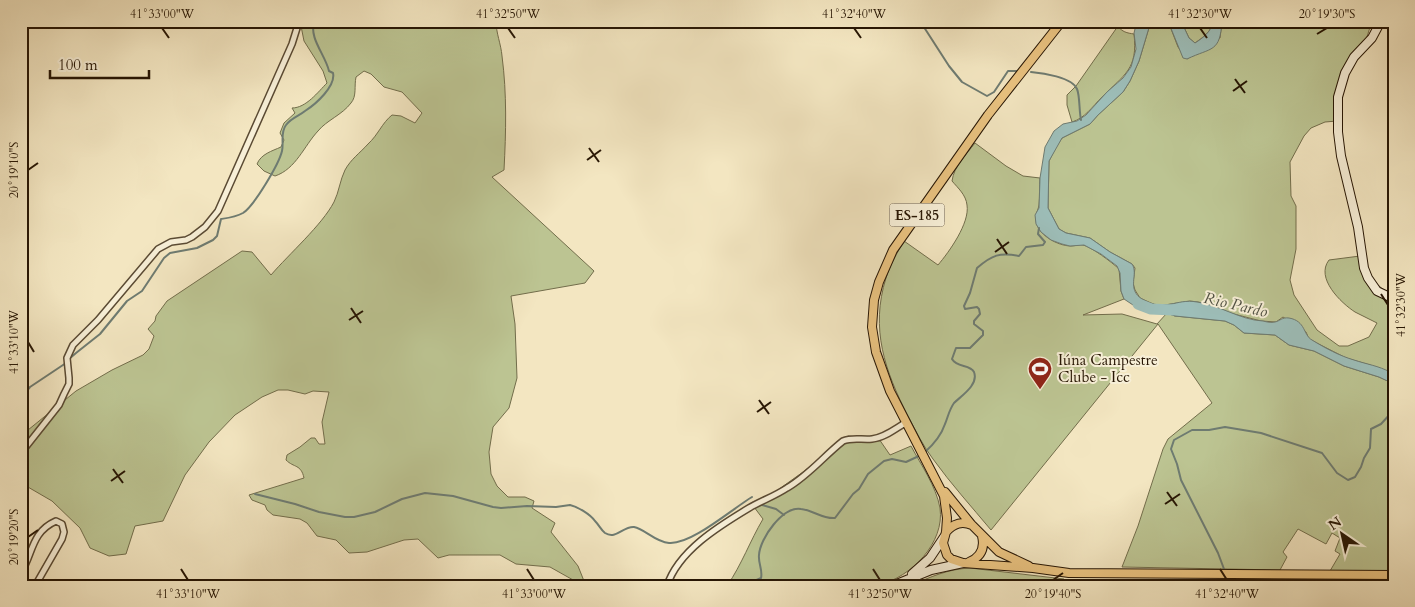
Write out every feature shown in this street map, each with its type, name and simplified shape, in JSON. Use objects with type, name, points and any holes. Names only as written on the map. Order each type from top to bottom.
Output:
[{"type":"main road","name":"ES-185","points":[[1034,568],[999,552],[972,525],[940,487],[890,391],[876,352],[872,327],[874,300],[879,282],[893,250],[988,115],[1062,21]]},
{"type":"main road","name":"ES-185","points":[[940,487],[947,508],[944,550],[951,559],[965,563],[1034,568],[1069,573],[1394,575]]},
{"type":"main road","points":[[945,534],[955,524],[972,525]]},
{"type":"main road","points":[[965,563],[973,561],[980,554],[983,544],[981,534]]},
{"type":"street","points":[[21,453],[59,405],[69,384],[67,358],[73,345],[98,320],[158,249],[171,242],[186,240],[192,237],[205,227],[218,210],[292,44],[297,21]]},
{"type":"street","points":[[1381,21],[1372,38],[1354,57],[1345,73],[1338,103],[1338,132],[1341,156],[1358,227],[1364,268],[1377,291],[1394,299]]},
{"type":"street","points":[[666,586],[679,562],[703,539],[750,507],[798,481],[843,441],[879,438],[905,423]]},
{"type":"street","points":[[21,573],[26,565],[31,546],[37,536],[52,522],[56,521],[62,524],[64,532],[62,539],[35,586]]},
{"type":"street","points":[[903,581],[930,558],[945,534]]},
{"type":"street","points":[[892,586],[931,570],[965,563]]},
{"type":"green space","points":[[305,21],[496,21],[505,84],[506,113],[504,170],[492,177],[594,271],[585,283],[511,296],[515,324],[517,378],[509,408],[493,427],[489,452],[491,474],[497,486],[508,497],[525,497],[534,501],[532,508],[555,523],[551,532],[578,566],[584,581],[582,585],[550,567],[516,564],[500,555],[449,555],[438,558],[418,539],[404,540],[367,552],[349,553],[336,540],[317,536],[307,523],[300,519],[273,515],[267,510],[265,505],[252,500],[249,495],[304,478],[299,468],[286,460],[287,455],[311,438],[315,438],[319,444],[325,444],[322,422],[329,392],[313,391],[305,394],[278,390],[262,397],[235,415],[209,442],[185,475],[163,521],[135,526],[126,554],[109,556],[90,548],[80,528],[52,501],[21,483],[21,442],[28,430],[76,391],[143,355],[149,349],[154,336],[148,329],[167,301],[242,251],[252,252],[271,275],[314,230],[329,211],[336,198],[347,166],[389,118],[392,115],[401,116],[415,123],[422,113],[402,92],[384,87],[371,74],[364,71],[356,77],[355,94],[351,103],[322,127],[289,168],[275,176],[264,171],[257,164],[264,155],[281,147],[284,140],[280,133],[284,123],[295,113],[292,108],[307,102],[327,83],[323,71],[304,41],[301,26]]},
{"type":"green space","points":[[1151,21],[1168,21],[1178,47],[1187,59],[1220,38],[1222,21],[1369,21],[1371,24],[1366,40],[1345,67],[1337,121],[1325,122],[1311,128],[1304,136],[1290,162],[1291,196],[1296,206],[1296,249],[1290,280],[1294,295],[1317,330],[1339,346],[1348,346],[1369,337],[1377,323],[1355,312],[1343,303],[1327,282],[1325,274],[1329,260],[1360,256],[1369,274],[1377,284],[1394,295],[1394,375],[1346,358],[1309,339],[1306,332],[1283,317],[1276,322],[1261,321],[1198,302],[1190,301],[1158,306],[1151,303],[1140,298],[1135,290],[1133,283],[1135,268],[1132,264],[1090,238],[1066,233],[1059,229],[1048,208],[1049,161],[1062,138],[1090,124],[1123,92],[1139,61]]},
{"type":"green space","points":[[1181,21],[1213,21],[1209,31],[1195,43],[1189,38]]},
{"type":"green space","points":[[1118,26],[1125,32],[1134,34],[1135,46],[1132,63],[1123,76],[1088,112],[1072,122],[1067,105],[1067,95],[1076,86]]},
{"type":"green space","points":[[975,143],[1023,176],[1040,178],[1039,205],[1036,218],[1037,225],[1044,235],[1060,244],[1086,246],[1119,269],[1121,291],[1124,299],[1083,315],[1122,314],[1157,324],[1167,313],[1175,316],[1225,321],[1244,333],[1275,335],[1289,345],[1314,351],[1344,366],[1379,377],[1394,384],[1394,572],[1330,571],[1340,554],[1335,551],[1340,538],[1332,533],[1326,544],[1298,529],[1283,552],[1287,557],[1280,570],[1122,567],[1168,439],[1212,403],[1158,324],[991,530],[929,454],[920,438],[900,399],[887,366],[882,349],[879,315],[886,278],[904,241],[938,265],[953,245],[965,220],[967,205],[965,198],[952,181],[953,176],[964,156]]},
{"type":"green space","points":[[848,436],[879,439],[890,455],[911,446],[932,484],[940,508],[937,534],[923,557],[903,575],[874,586],[727,586],[763,519],[751,503],[775,492]]},
{"type":"green space","points":[[970,568],[1064,579],[1065,586],[910,586],[947,572]]},
{"type":"green space","points":[[1275,582],[1394,584],[1394,586],[1275,586]]},
{"type":"water","points":[[1137,21],[1151,21],[1139,61],[1130,81],[1123,92],[1090,124],[1062,138],[1049,161],[1048,208],[1059,229],[1066,233],[1090,238],[1132,264],[1134,268],[1135,291],[1142,299],[1150,303],[1164,305],[1189,301],[1214,306],[1255,320],[1277,322],[1289,318],[1301,325],[1309,338],[1333,352],[1390,372],[1394,375],[1394,384],[1379,377],[1344,366],[1314,351],[1289,345],[1275,335],[1244,333],[1225,321],[1175,316],[1157,310],[1136,307],[1124,299],[1117,266],[1101,254],[1084,245],[1070,246],[1062,244],[1051,240],[1041,232],[1036,224],[1035,215],[1039,208],[1040,178],[1045,147],[1054,131],[1063,124],[1077,121],[1086,115],[1123,78],[1131,67],[1136,49],[1134,33]]},
{"type":"water","points":[[1168,21],[1181,21],[1189,38],[1195,43],[1209,31],[1213,21],[1222,21],[1217,44],[1209,50],[1187,59],[1183,58]]},
{"type":"waterway","points":[[69,359],[100,334],[127,301],[142,291],[164,258],[170,253],[197,248],[213,240],[217,236],[221,219],[235,216],[248,209],[266,184],[280,157],[283,148],[283,131],[286,125],[319,99],[328,89],[333,78],[333,73],[329,71],[315,40],[314,21]]},
{"type":"waterway","points":[[920,21],[949,66],[962,82],[987,96],[994,92],[1008,71],[1017,71]]},
{"type":"waterway","points":[[1031,72],[1056,76],[1074,85],[1078,92],[1081,120]]},
{"type":"waterway","points":[[925,452],[939,436],[954,403],[972,386],[974,381],[974,372],[970,368],[957,364],[952,359],[956,348],[970,348],[983,335],[983,331],[974,324],[974,321],[980,314],[979,309],[977,307],[965,309],[964,306],[977,268],[996,256],[1007,254],[1019,256],[1026,247],[1043,245],[1045,242],[1038,234],[1039,228]]},
{"type":"waterway","name":"Rio Pardo","points":[[1138,304],[1151,309],[1173,310]]},
{"type":"waterway","points":[[21,398],[30,387],[66,363]]},
{"type":"waterway","points":[[1224,569],[1218,553],[1181,480],[1171,449],[1174,440],[1192,430],[1209,430],[1225,427],[1261,433],[1322,453],[1337,473],[1348,480],[1355,477],[1370,448],[1371,429],[1381,424],[1392,412],[1391,404],[1394,400]]},
{"type":"waterway","points":[[743,586],[761,578],[760,548],[768,532],[780,518],[794,509],[801,509],[835,518],[859,489],[868,474],[884,461],[892,459],[906,462],[921,455]]},
{"type":"waterway","points":[[255,494],[319,512],[345,517],[375,512],[402,499],[425,493],[453,496],[501,508],[570,505],[587,513],[609,535],[634,527],[669,543],[678,542],[700,532],[752,497]]},
{"type":"waterway","points":[[762,505],[776,509],[784,515]]},
{"type":"waterway","points":[[1227,581],[1227,586]]},
{"type":"place","name":"Iúna Campestre Clube - Icc","points":[[1040,390]]}]
